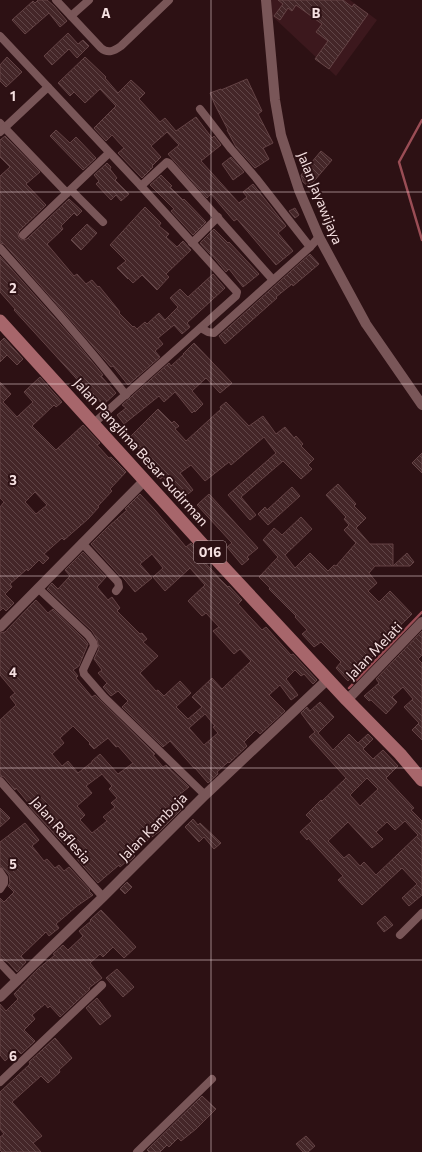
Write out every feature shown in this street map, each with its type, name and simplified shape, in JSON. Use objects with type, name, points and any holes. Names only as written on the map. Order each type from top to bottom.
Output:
[{"type":"main road","name":"Jalan Panglima Besar Sudirman","points":[[0,321],[94,423],[144,480],[347,700],[400,754],[422,780]]},
{"type":"street","points":[[56,0],[101,48],[110,52],[115,51],[121,46],[169,0]]},
{"type":"street","points":[[71,16],[89,0]]},
{"type":"street","name":"Jalan Jayawijaya","points":[[266,0],[275,100],[281,135],[299,190],[319,237],[366,324],[422,405]]},
{"type":"street","points":[[0,36],[141,186],[237,292],[236,296],[94,423]]},
{"type":"street","points":[[48,87],[2,128],[69,192],[104,222]]},
{"type":"street","points":[[200,108],[310,247]]},
{"type":"street","points":[[23,234],[109,153]]},
{"type":"street","points":[[141,186],[166,162],[170,163],[273,280]]},
{"type":"street","points":[[192,243],[218,217]]},
{"type":"street","points":[[201,328],[208,332],[214,333],[310,247],[319,237]]},
{"type":"street","points":[[0,248],[103,366],[126,395]]},
{"type":"street","points":[[0,627],[144,480]]},
{"type":"street","points":[[82,543],[118,582],[116,591]]},
{"type":"street","points":[[38,588],[93,642],[94,646],[83,670],[84,674],[104,696],[205,795]]},
{"type":"street","name":"Jalan Melati","points":[[347,700],[422,622]]},
{"type":"street","name":"Jalan Kamboja","points":[[0,997],[18,981],[205,795],[328,679]]},
{"type":"street","name":"Jalan Raflesia","points":[[0,781],[103,897]]},
{"type":"street","points":[[0,872],[4,878],[4,883],[0,889]]},
{"type":"street","points":[[400,935],[422,913]]},
{"type":"street","points":[[0,963],[18,981]]},
{"type":"street","points":[[0,1082],[102,985]]},
{"type":"street","points":[[137,1152],[212,1079]]},
{"type":"shaded area","points":[[269,0],[350,0],[377,20],[336,76],[271,15]]},
{"type":"building","points":[[38,0],[47,0],[67,21],[60,27],[49,13],[25,34],[12,20],[33,1],[35,3]]},
{"type":"building","points":[[278,0],[343,0],[352,7],[354,4],[368,14],[329,69],[315,59],[328,41],[316,32],[322,24],[296,5],[292,11],[288,8],[280,20],[274,16],[283,4]]},
{"type":"building","points":[[68,33],[78,44],[83,40],[89,46],[77,58],[69,49],[52,65],[44,56]]},
{"type":"building","points":[[7,57],[22,72],[6,87],[0,81],[0,65]]},
{"type":"building","points":[[85,57],[106,77],[105,78],[118,93],[131,80],[145,93],[139,99],[160,122],[165,118],[176,131],[196,117],[212,138],[214,136],[221,145],[201,161],[239,203],[247,197],[243,192],[253,184],[286,226],[278,233],[293,251],[276,265],[237,219],[234,221],[211,194],[207,198],[168,154],[179,145],[167,132],[151,146],[161,157],[142,178],[118,153],[124,148],[112,135],[106,141],[94,128],[116,106],[100,89],[85,103],[74,92],[70,96],[58,83]]},
{"type":"building","points":[[247,79],[262,111],[258,114],[273,143],[263,148],[269,159],[255,168],[236,147],[210,93]]},
{"type":"building","points":[[56,130],[70,143],[76,137],[96,158],[83,170],[50,136]]},
{"type":"building","points":[[5,136],[40,172],[26,184],[46,205],[19,231],[19,238],[22,240],[27,239],[69,199],[82,211],[77,216],[74,213],[61,226],[63,229],[47,244],[74,276],[77,274],[86,284],[92,280],[98,287],[99,286],[120,312],[119,313],[133,327],[134,326],[137,329],[145,322],[147,324],[159,313],[165,320],[178,307],[170,298],[180,289],[188,297],[213,274],[225,288],[187,323],[190,327],[182,334],[174,325],[158,338],[163,344],[155,351],[160,357],[128,385],[113,366],[111,367],[4,244],[0,243],[0,176],[10,167],[0,157],[0,140]]},
{"type":"building","points":[[321,151],[332,160],[309,187],[303,182],[301,175]]},
{"type":"building","points":[[231,157],[244,172],[233,180],[222,164]]},
{"type":"building","points":[[107,163],[117,178],[115,180],[129,194],[121,201],[116,195],[111,200],[96,184],[99,181],[94,175]]},
{"type":"building","points":[[161,175],[172,186],[170,187],[206,222],[193,235],[171,211],[174,209],[150,185]]},
{"type":"building","points":[[145,207],[161,223],[159,226],[169,234],[166,237],[177,247],[183,241],[191,250],[166,274],[169,277],[157,290],[142,275],[133,283],[128,279],[117,268],[126,261],[110,245]]},
{"type":"building","points":[[295,208],[299,215],[295,218],[289,211]]},
{"type":"building","points":[[87,224],[97,233],[81,250],[71,240]]},
{"type":"building","points":[[214,229],[228,243],[229,242],[259,274],[243,287],[229,269],[226,272],[200,243]]},
{"type":"building","points":[[310,254],[319,264],[293,286],[292,284],[276,297],[277,298],[225,344],[219,336]]},
{"type":"building","points":[[0,256],[76,342],[103,375],[101,376],[116,393],[103,405],[82,381],[80,383],[14,310],[15,309],[0,292]]},
{"type":"building","points":[[4,338],[23,359],[17,365],[7,355],[0,362],[0,342]]},
{"type":"building","points":[[194,343],[232,383],[220,393],[206,378],[192,391],[203,404],[195,412],[194,411],[192,413],[175,392],[164,402],[159,396],[124,424],[117,415],[126,408],[122,405],[169,363],[171,366]]},
{"type":"building","points":[[40,377],[62,402],[56,407],[54,405],[32,426],[56,450],[83,425],[100,443],[97,445],[109,458],[111,457],[126,472],[110,489],[112,491],[88,519],[64,540],[62,538],[44,554],[49,558],[43,564],[39,560],[28,571],[27,569],[10,584],[12,587],[5,594],[14,603],[6,611],[3,608],[0,611],[0,507],[4,502],[0,498],[0,382],[11,394],[3,402],[17,417],[33,402],[24,392]],"holes":[[[35,492],[47,505],[36,514],[25,502]]]},
{"type":"building","points":[[226,402],[249,426],[263,416],[276,434],[285,427],[294,438],[296,436],[303,444],[301,446],[314,459],[308,465],[312,469],[301,479],[283,461],[241,497],[256,515],[250,520],[228,495],[276,453],[264,437],[231,465],[229,462],[205,481],[191,465],[180,473],[193,490],[183,498],[170,481],[168,483],[163,477],[160,479],[153,471],[156,469],[140,454],[142,452],[129,438],[158,409],[172,423],[174,421],[179,426],[175,429],[186,441],[221,409],[220,407]]},
{"type":"building","points":[[422,453],[422,473],[412,463]]},
{"type":"building","points":[[338,484],[356,504],[354,506],[366,518],[356,528],[370,544],[393,544],[393,566],[375,566],[369,573],[377,583],[368,591],[379,602],[390,591],[412,614],[377,648],[379,650],[348,681],[336,668],[341,662],[321,642],[314,647],[302,634],[307,630],[295,617],[296,616],[259,577],[278,557],[263,540],[274,528],[282,535],[301,517],[312,529],[285,555],[295,568],[310,553],[328,571],[334,565],[336,566],[356,543],[344,530],[349,525],[344,519],[346,517],[326,495]]},
{"type":"building","points":[[292,487],[300,496],[268,525],[258,514],[265,507],[267,510]]},
{"type":"building","points":[[140,494],[186,547],[191,543],[203,557],[201,558],[242,600],[238,604],[262,630],[266,627],[291,655],[293,654],[317,680],[313,684],[304,674],[301,676],[295,670],[286,679],[298,695],[291,700],[280,685],[269,695],[285,711],[260,734],[256,730],[244,742],[247,746],[217,772],[218,774],[208,783],[170,741],[163,747],[122,707],[128,701],[118,691],[111,696],[103,687],[107,683],[98,673],[102,670],[94,659],[99,648],[97,639],[92,631],[47,589],[52,583],[58,589],[70,576],[65,570],[83,552],[106,577],[97,587],[108,600],[112,597],[120,608],[117,611],[140,634],[142,633],[147,639],[143,642],[158,656],[140,673],[156,691],[158,690],[164,696],[180,681],[191,693],[176,707],[188,719],[202,707],[192,697],[212,678],[222,689],[251,661],[240,649],[234,654],[213,631],[219,627],[206,613],[202,616],[188,601],[205,585],[190,568],[165,591],[153,577],[163,568],[152,554],[140,564],[152,578],[135,592],[91,544],[127,510],[125,509]],"holes":[[[205,714],[215,726],[213,727],[218,733],[204,745],[189,728]]]},
{"type":"building","points":[[209,494],[258,548],[247,557],[249,559],[242,565],[227,547],[232,543],[197,505]]},
{"type":"building","points":[[407,553],[414,562],[410,566],[393,566]]},
{"type":"building","points":[[36,600],[48,613],[53,609],[88,644],[79,666],[73,670],[78,676],[76,678],[92,697],[95,695],[155,754],[153,755],[163,767],[166,765],[189,787],[174,799],[183,807],[180,811],[160,831],[145,842],[144,841],[131,852],[135,856],[132,859],[120,867],[119,865],[98,883],[77,859],[80,857],[69,845],[67,846],[59,839],[29,806],[30,805],[16,788],[15,790],[4,777],[0,776],[0,720],[16,705],[10,697],[15,693],[0,675],[0,633],[5,632]],"holes":[[[73,726],[94,749],[108,738],[116,747],[118,746],[133,763],[118,774],[100,754],[78,773],[68,761],[62,766],[52,754],[64,743],[60,738]],[[102,774],[112,786],[109,789],[117,798],[111,803],[115,807],[103,817],[107,821],[92,833],[80,820],[85,815],[77,806],[92,793],[86,786]]]},
{"type":"building","points":[[422,631],[422,655],[418,659],[422,663],[422,740],[412,730],[419,723],[404,707],[413,699],[403,687],[392,697],[397,702],[386,714],[371,700],[369,701],[364,696],[379,683],[376,679]]},
{"type":"building","points":[[320,702],[334,717],[318,733],[333,750],[349,734],[358,743],[368,734],[373,739],[363,749],[373,759],[383,750],[398,766],[386,778],[414,808],[411,810],[422,821],[422,895],[409,906],[402,898],[417,884],[402,868],[362,905],[338,880],[343,876],[308,838],[307,840],[300,832],[312,821],[306,815],[346,778],[309,737],[315,732],[301,713],[307,707],[310,711]],"holes":[[[367,778],[378,789],[360,806],[350,795]],[[405,821],[418,835],[376,875],[364,862],[360,866],[349,854],[344,858],[328,841],[348,822],[372,848],[383,839],[376,832],[387,822],[395,830]]]},
{"type":"building","points":[[0,808],[10,818],[0,827]]},
{"type":"building","points":[[193,819],[198,825],[200,823],[221,843],[214,849],[204,837],[199,842],[185,827]]},
{"type":"building","points":[[25,823],[39,840],[32,846],[44,861],[47,859],[55,868],[59,865],[64,871],[69,867],[93,895],[77,906],[56,924],[59,928],[49,936],[46,932],[21,956],[26,962],[17,972],[8,962],[0,958],[0,898],[4,902],[14,892],[8,886],[10,883],[9,875],[0,867],[0,842]]},
{"type":"building","points":[[127,882],[132,887],[125,894],[120,889]]},
{"type":"building","points":[[101,910],[136,947],[124,958],[113,947],[103,957],[100,954],[90,963],[102,978],[89,988],[90,989],[60,1017],[50,1006],[48,1008],[45,1004],[32,1015],[35,1019],[24,1030],[35,1041],[21,1054],[17,1050],[5,1061],[0,1055],[0,1004],[6,1011],[18,999],[14,994],[38,969],[55,955],[53,954],[63,945],[68,950],[83,936],[79,931]]},
{"type":"building","points":[[385,916],[393,925],[384,932],[377,923]]},
{"type":"building","points":[[117,969],[134,987],[123,997],[106,978]]},
{"type":"building","points":[[97,998],[111,1016],[100,1025],[86,1008]]},
{"type":"building","points":[[55,1038],[72,1058],[48,1083],[41,1076],[12,1102],[42,1136],[33,1143],[41,1152],[2,1152],[0,1150],[0,1137],[4,1134],[0,1129],[0,1092]]},
{"type":"building","points":[[202,1096],[216,1109],[196,1129],[181,1141],[178,1138],[169,1147],[167,1145],[160,1152],[149,1152],[147,1150]]},
{"type":"building","points":[[306,1136],[315,1146],[308,1152],[303,1152],[296,1144]]},
{"type":"waterway","points":[[422,120],[399,162],[422,240]]},
{"type":"waterway","points":[[349,688],[422,612]]}]
